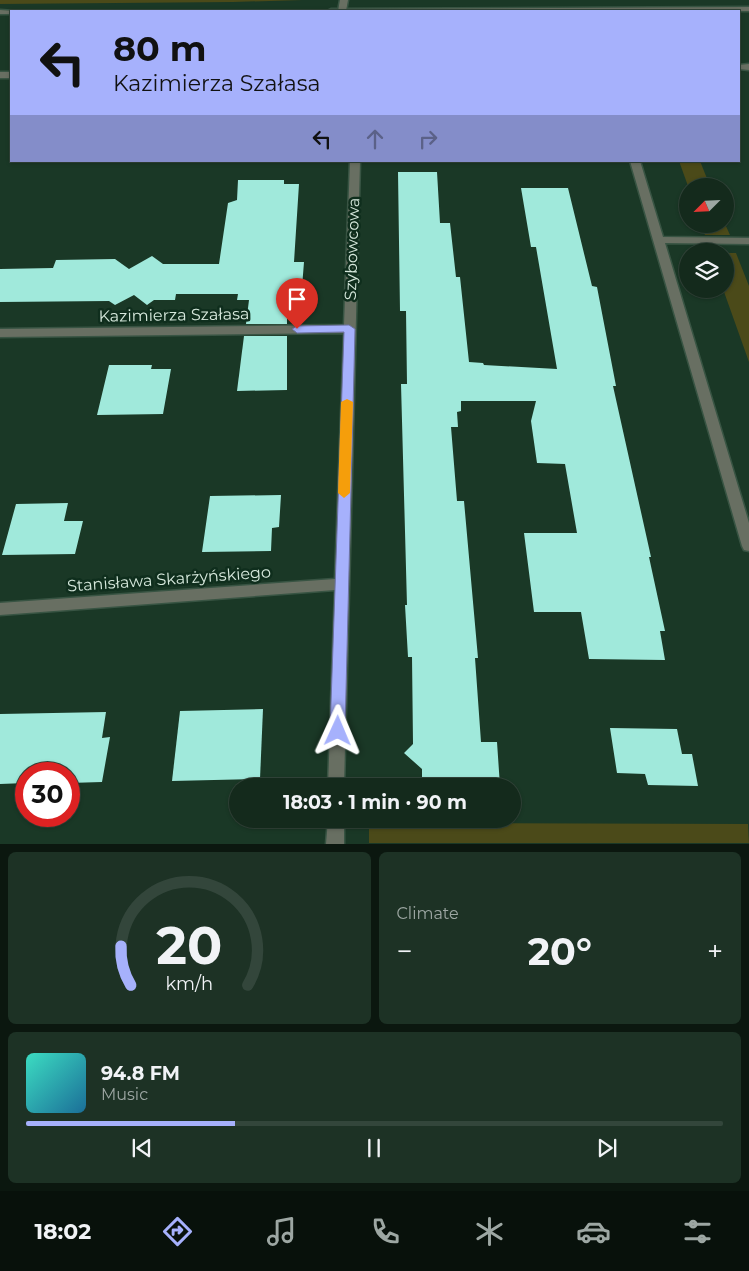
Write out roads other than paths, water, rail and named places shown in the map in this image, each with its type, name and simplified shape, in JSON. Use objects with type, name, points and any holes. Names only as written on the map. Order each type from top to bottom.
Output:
[{"type":"street","points":[[588,10],[749,9]]},
{"type":"street","name":"Szybowcowa","points":[[336,778],[355,162]]},
{"type":"street","points":[[636,162],[745,518],[749,546]]},
{"type":"street","points":[[659,240],[749,241]]},
{"type":"street","name":"Kazimierza Szałasa","points":[[0,333],[349,329]]},
{"type":"street","name":"Stanisława Skarżyńskiego","points":[[0,609],[341,584]]},
{"type":"street","points":[[335,844],[336,828]]}]
